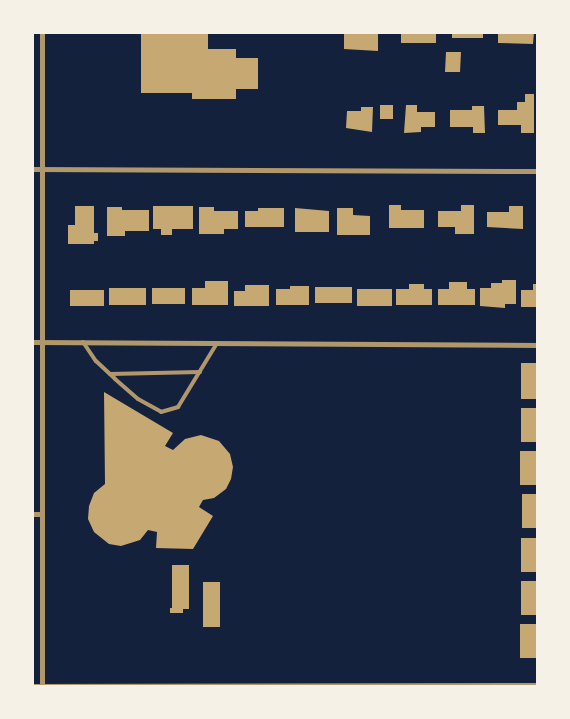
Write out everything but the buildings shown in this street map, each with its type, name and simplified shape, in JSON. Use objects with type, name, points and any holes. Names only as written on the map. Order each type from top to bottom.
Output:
[{"type":"street","points":[[42,32],[42,686]]},
{"type":"street","points":[[32,169],[538,172]]},
{"type":"street","points":[[32,342],[538,345]]},
{"type":"street","points":[[32,514],[42,514]]},
{"type":"street","points":[[32,686],[538,685]]},
{"type":"lane","points":[[83,342],[96,361],[110,374],[138,399],[160,412],[178,407],[217,343]]},
{"type":"lane","points":[[110,374],[200,372]]}]
